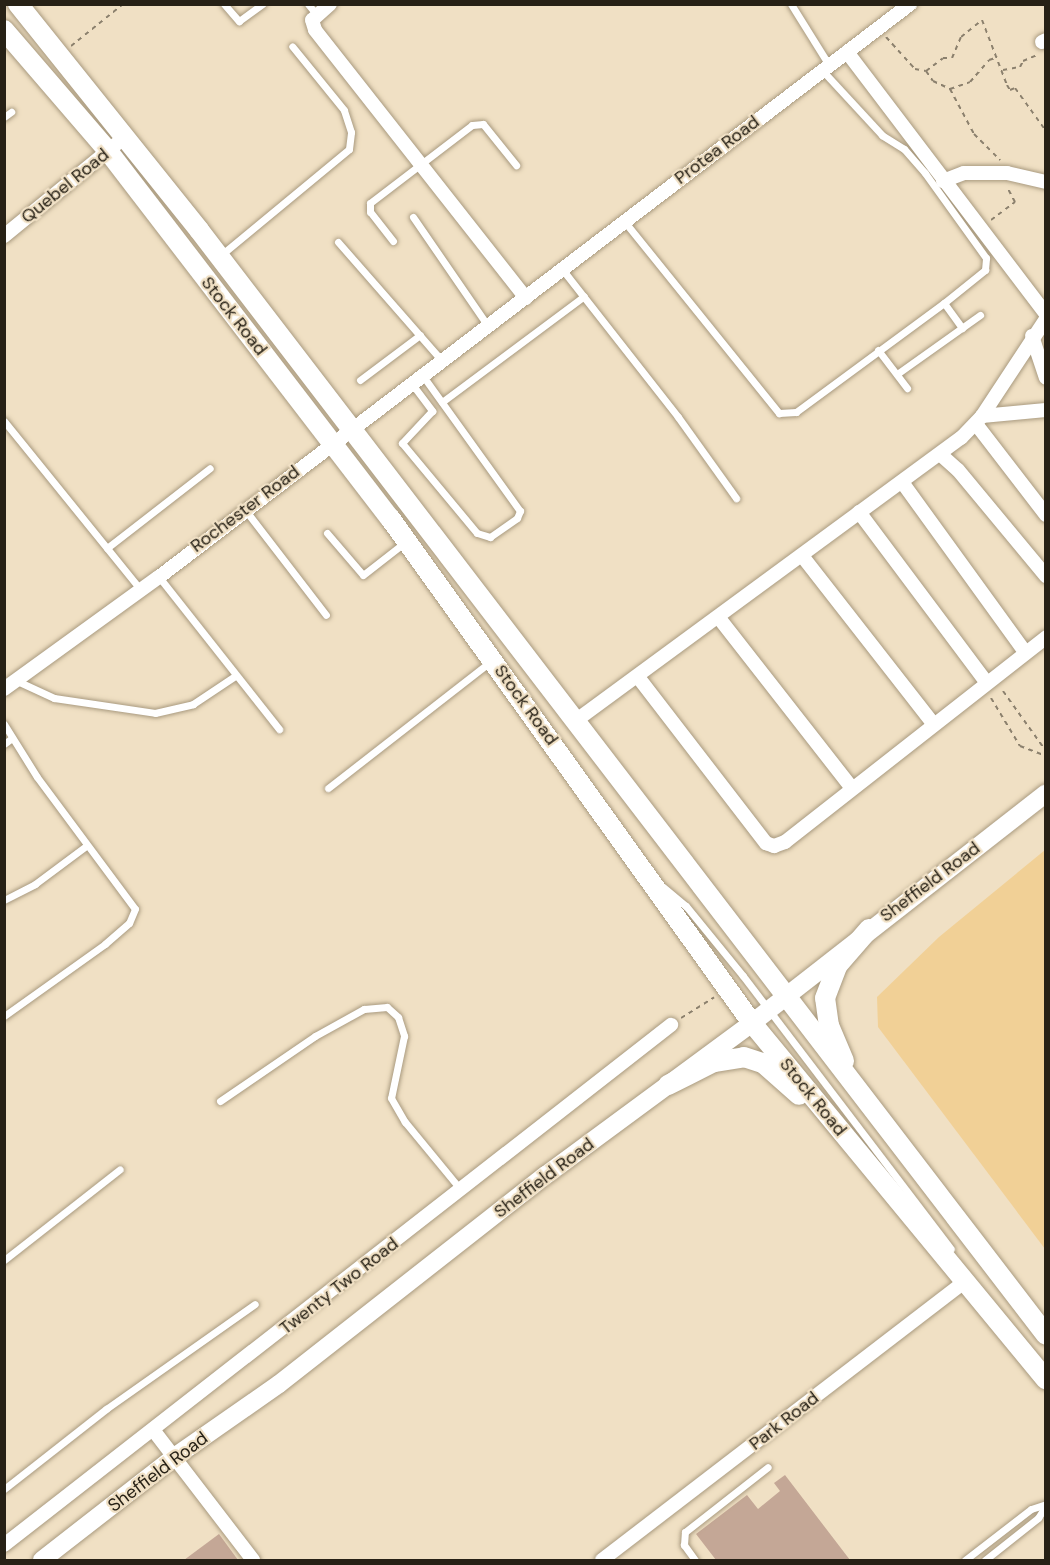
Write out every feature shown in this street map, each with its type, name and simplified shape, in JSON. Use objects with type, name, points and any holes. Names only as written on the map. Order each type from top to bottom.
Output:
[{"type":"main road","name":"Stock Road","points":[[18,4],[219,256],[574,723],[1046,1335]]},
{"type":"main road","name":"Stock Road","points":[[4,30],[108,151],[332,442],[493,659],[645,875],[760,1017],[838,1128],[1046,1380]]},
{"type":"main road","points":[[857,1088],[829,1026],[825,998],[837,966],[869,929]]},
{"type":"main road","points":[[668,1085],[714,1062],[744,1057],[763,1063],[838,1128]]},
{"type":"street","points":[[330,4],[312,10],[312,24],[315,30],[526,298]]},
{"type":"street","name":"Protea Road","points":[[351,429],[910,4]]},
{"type":"street","points":[[847,52],[1046,314]]},
{"type":"street","name":"Quebel Road","points":[[4,236],[125,137]]},
{"type":"street","points":[[943,181],[964,173],[1002,173],[1046,182]]},
{"type":"street","points":[[574,723],[804,557],[859,512],[940,454],[979,420],[1032,336],[1046,319]]},
{"type":"street","points":[[1032,336],[1046,378]]},
{"type":"street","points":[[979,420],[1046,410]]},
{"type":"street","points":[[979,420],[1046,515]]},
{"type":"street","name":"Rochester Road","points":[[10,685],[159,577],[244,509],[351,429]]},
{"type":"street","points":[[940,454],[958,470],[1046,576]]},
{"type":"street","points":[[902,482],[1025,651]]},
{"type":"street","points":[[859,512],[983,684]]},
{"type":"street","points":[[804,557],[932,722]]},
{"type":"street","points":[[719,618],[851,787]]},
{"type":"street","points":[[638,677],[770,846],[785,842],[932,722],[1046,637]]},
{"type":"street","name":"Sheffield Road","points":[[42,1560],[173,1458],[279,1384],[546,1175],[760,1017],[869,929],[1046,793]]},
{"type":"street","name":"Twenty Two Road","points":[[6,1540],[154,1431],[671,1025]]},
{"type":"street","name":"Park Road","points":[[602,1560],[966,1281]]},
{"type":"street","points":[[154,1431],[253,1560]]},
{"type":"lane","points":[[224,4],[239,21],[262,4]]},
{"type":"lane","points":[[624,221],[779,413],[796,412],[985,270],[986,258],[925,173],[904,149],[882,135],[826,67],[791,4]]},
{"type":"lane","points":[[219,256],[349,149],[351,132],[344,110],[292,46]]},
{"type":"lane","points":[[393,241],[370,212],[370,203],[477,124],[488,129],[516,165]]},
{"type":"lane","points":[[413,217],[489,326]]},
{"type":"lane","points":[[338,242],[442,361]]},
{"type":"lane","points":[[562,269],[736,498]]},
{"type":"lane","points":[[442,402],[584,297]]},
{"type":"lane","points":[[944,303],[962,327]]},
{"type":"lane","points":[[897,374],[980,315]]},
{"type":"lane","points":[[360,380],[420,335]]},
{"type":"lane","points":[[878,350],[907,388]]},
{"type":"lane","points":[[418,380],[442,402],[520,511],[517,518],[490,537],[477,533],[402,443],[432,411],[418,380]]},
{"type":"lane","points":[[4,421],[141,590]]},
{"type":"lane","points":[[107,548],[210,468]]},
{"type":"lane","points":[[244,509],[326,615]]},
{"type":"lane","points":[[327,533],[363,575],[407,541]]},
{"type":"lane","points":[[159,577],[279,729]]},
{"type":"lane","points":[[328,788],[493,659]]},
{"type":"lane","points":[[10,685],[54,698],[156,713],[192,704],[235,676]]},
{"type":"lane","points":[[4,724],[86,846],[135,909],[133,918],[105,944],[4,1016]]},
{"type":"lane","points":[[4,744],[12,738]]},
{"type":"lane","points":[[4,900],[35,884],[86,846]]},
{"type":"lane","points":[[220,1101],[344,1020],[372,1006],[387,1007],[398,1017],[404,1036],[391,1098],[405,1122],[461,1190]]},
{"type":"lane","points":[[760,1017],[982,1289],[1004,1328]]},
{"type":"lane","points":[[4,1260],[120,1169]]},
{"type":"lane","points":[[4,1489],[106,1409],[255,1304]]},
{"type":"lane","points":[[695,1560],[684,1545],[684,1532],[768,1467]]},
{"type":"lane","points":[[965,1560],[1030,1509],[1046,1504]]},
{"type":"lane","points":[[985,1560],[1038,1518],[1046,1504]]},
{"type":"path","points":[[58,56],[123,4]]},
{"type":"path","points":[[926,71],[943,58],[952,58],[961,37],[982,20],[1010,90],[1015,88],[1046,131]]},
{"type":"path","points":[[878,29],[915,69],[926,71],[933,81],[950,89],[974,134],[997,156],[1015,202],[977,226]]},
{"type":"path","points":[[1003,70],[1020,68],[1023,61],[1043,44]]},
{"type":"path","points":[[950,89],[970,82],[989,60],[998,56]]},
{"type":"path","points":[[983,684],[1020,746],[1046,756]]},
{"type":"path","points":[[1003,691],[1046,751]]},
{"type":"path","points":[[671,1025],[719,994]]},
{"type":"shaded area","points":[[1045,850],[1045,1249],[878,1027],[877,997],[939,937]]},
{"type":"building","points":[[785,1475],[850,1560],[716,1560],[696,1534],[747,1495],[758,1509],[780,1491],[774,1483]]},
{"type":"building","points":[[219,1534],[238,1560],[184,1560]]}]
